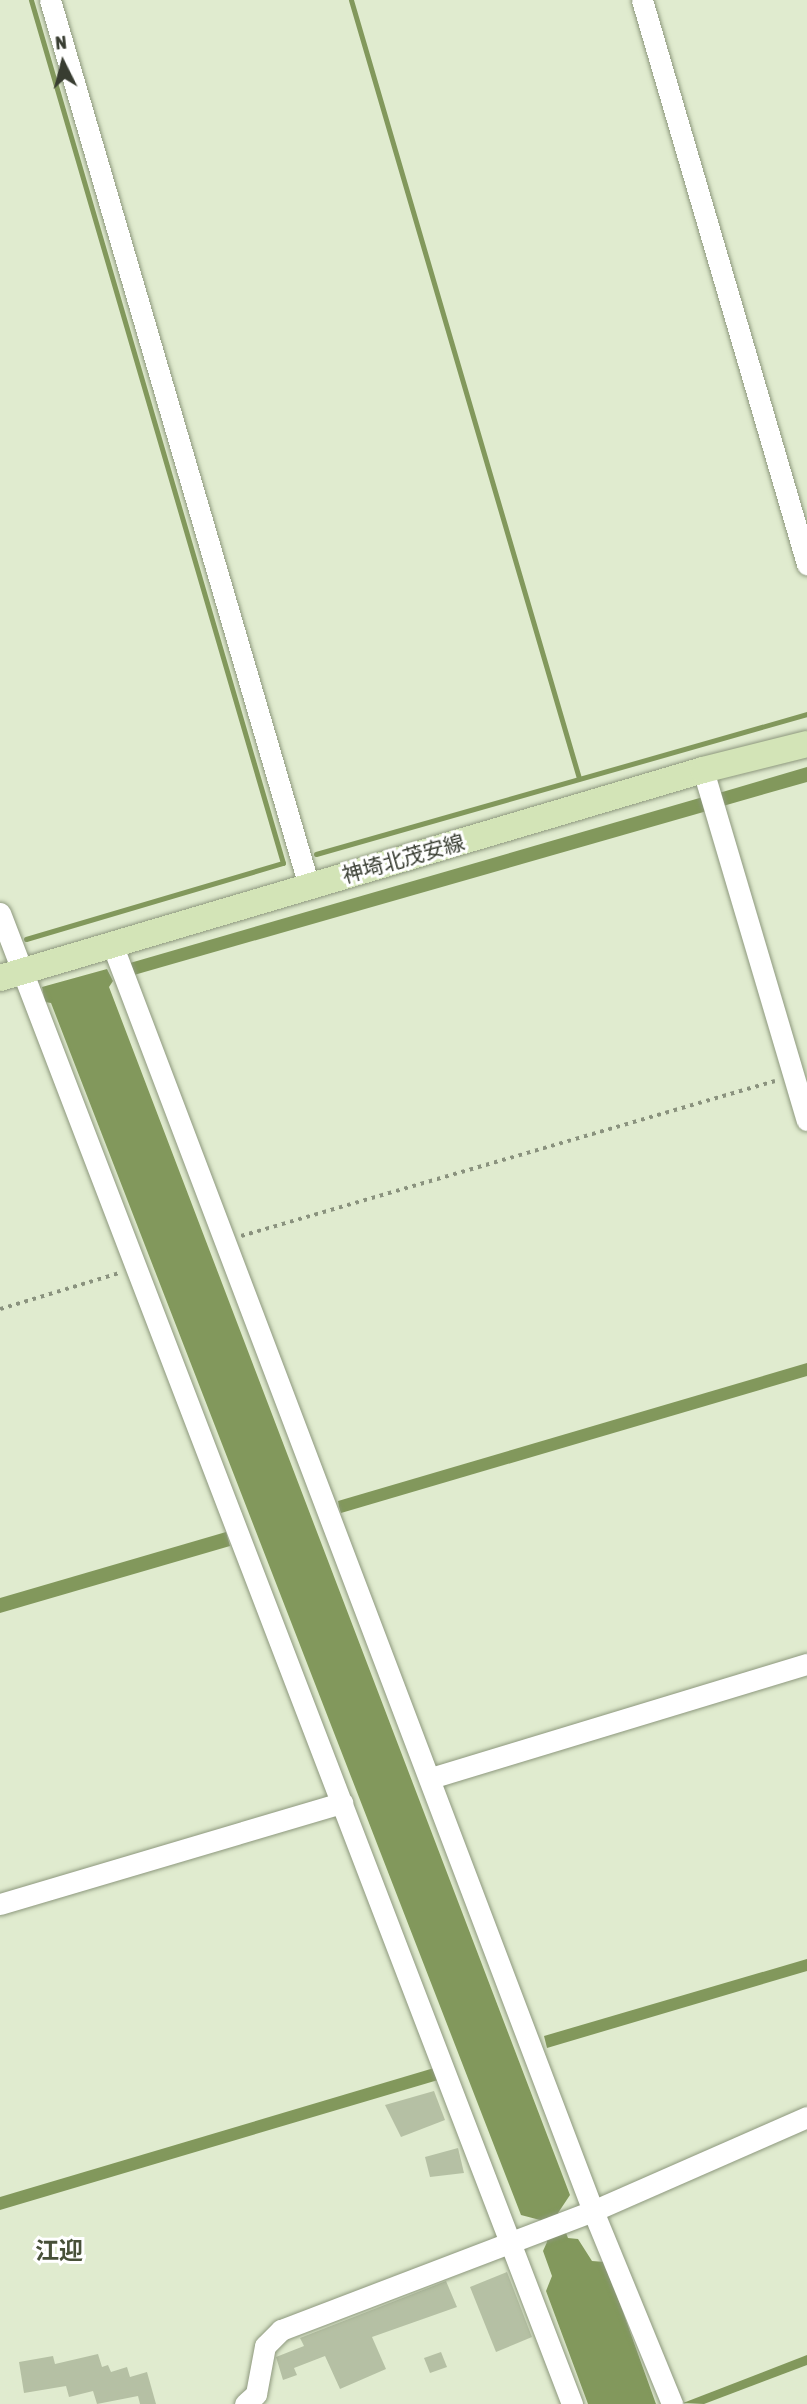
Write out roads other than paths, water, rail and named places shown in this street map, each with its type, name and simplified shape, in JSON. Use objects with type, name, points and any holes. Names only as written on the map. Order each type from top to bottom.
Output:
[{"type":"main road","name":"神埼北茂安線","points":[[21,987],[119,964],[309,886],[709,791],[807,744]]},
{"type":"street","points":[[50,0],[309,886]]},
{"type":"street","points":[[642,0],[807,564]]},
{"type":"street","points":[[709,791],[807,1120]]},
{"type":"street","points":[[0,913],[21,987],[137,1268],[512,2241],[572,2404]]},
{"type":"street","points":[[119,964],[222,1241],[431,1778],[593,2211],[672,2404]]},
{"type":"street","points":[[431,1778],[807,1664]]},
{"type":"street","points":[[0,1905],[342,1803]]},
{"type":"street","points":[[244,2404],[256,2394],[265,2346],[281,2330],[593,2211],[807,2118]]},
{"type":"waterway","points":[[26,939],[283,863],[31,0]]},
{"type":"waterway","points":[[351,0],[579,778]]},
{"type":"waterway","points":[[316,854],[807,714]]},
{"type":"district","name":"江迎","points":[[59,2251]]}]
